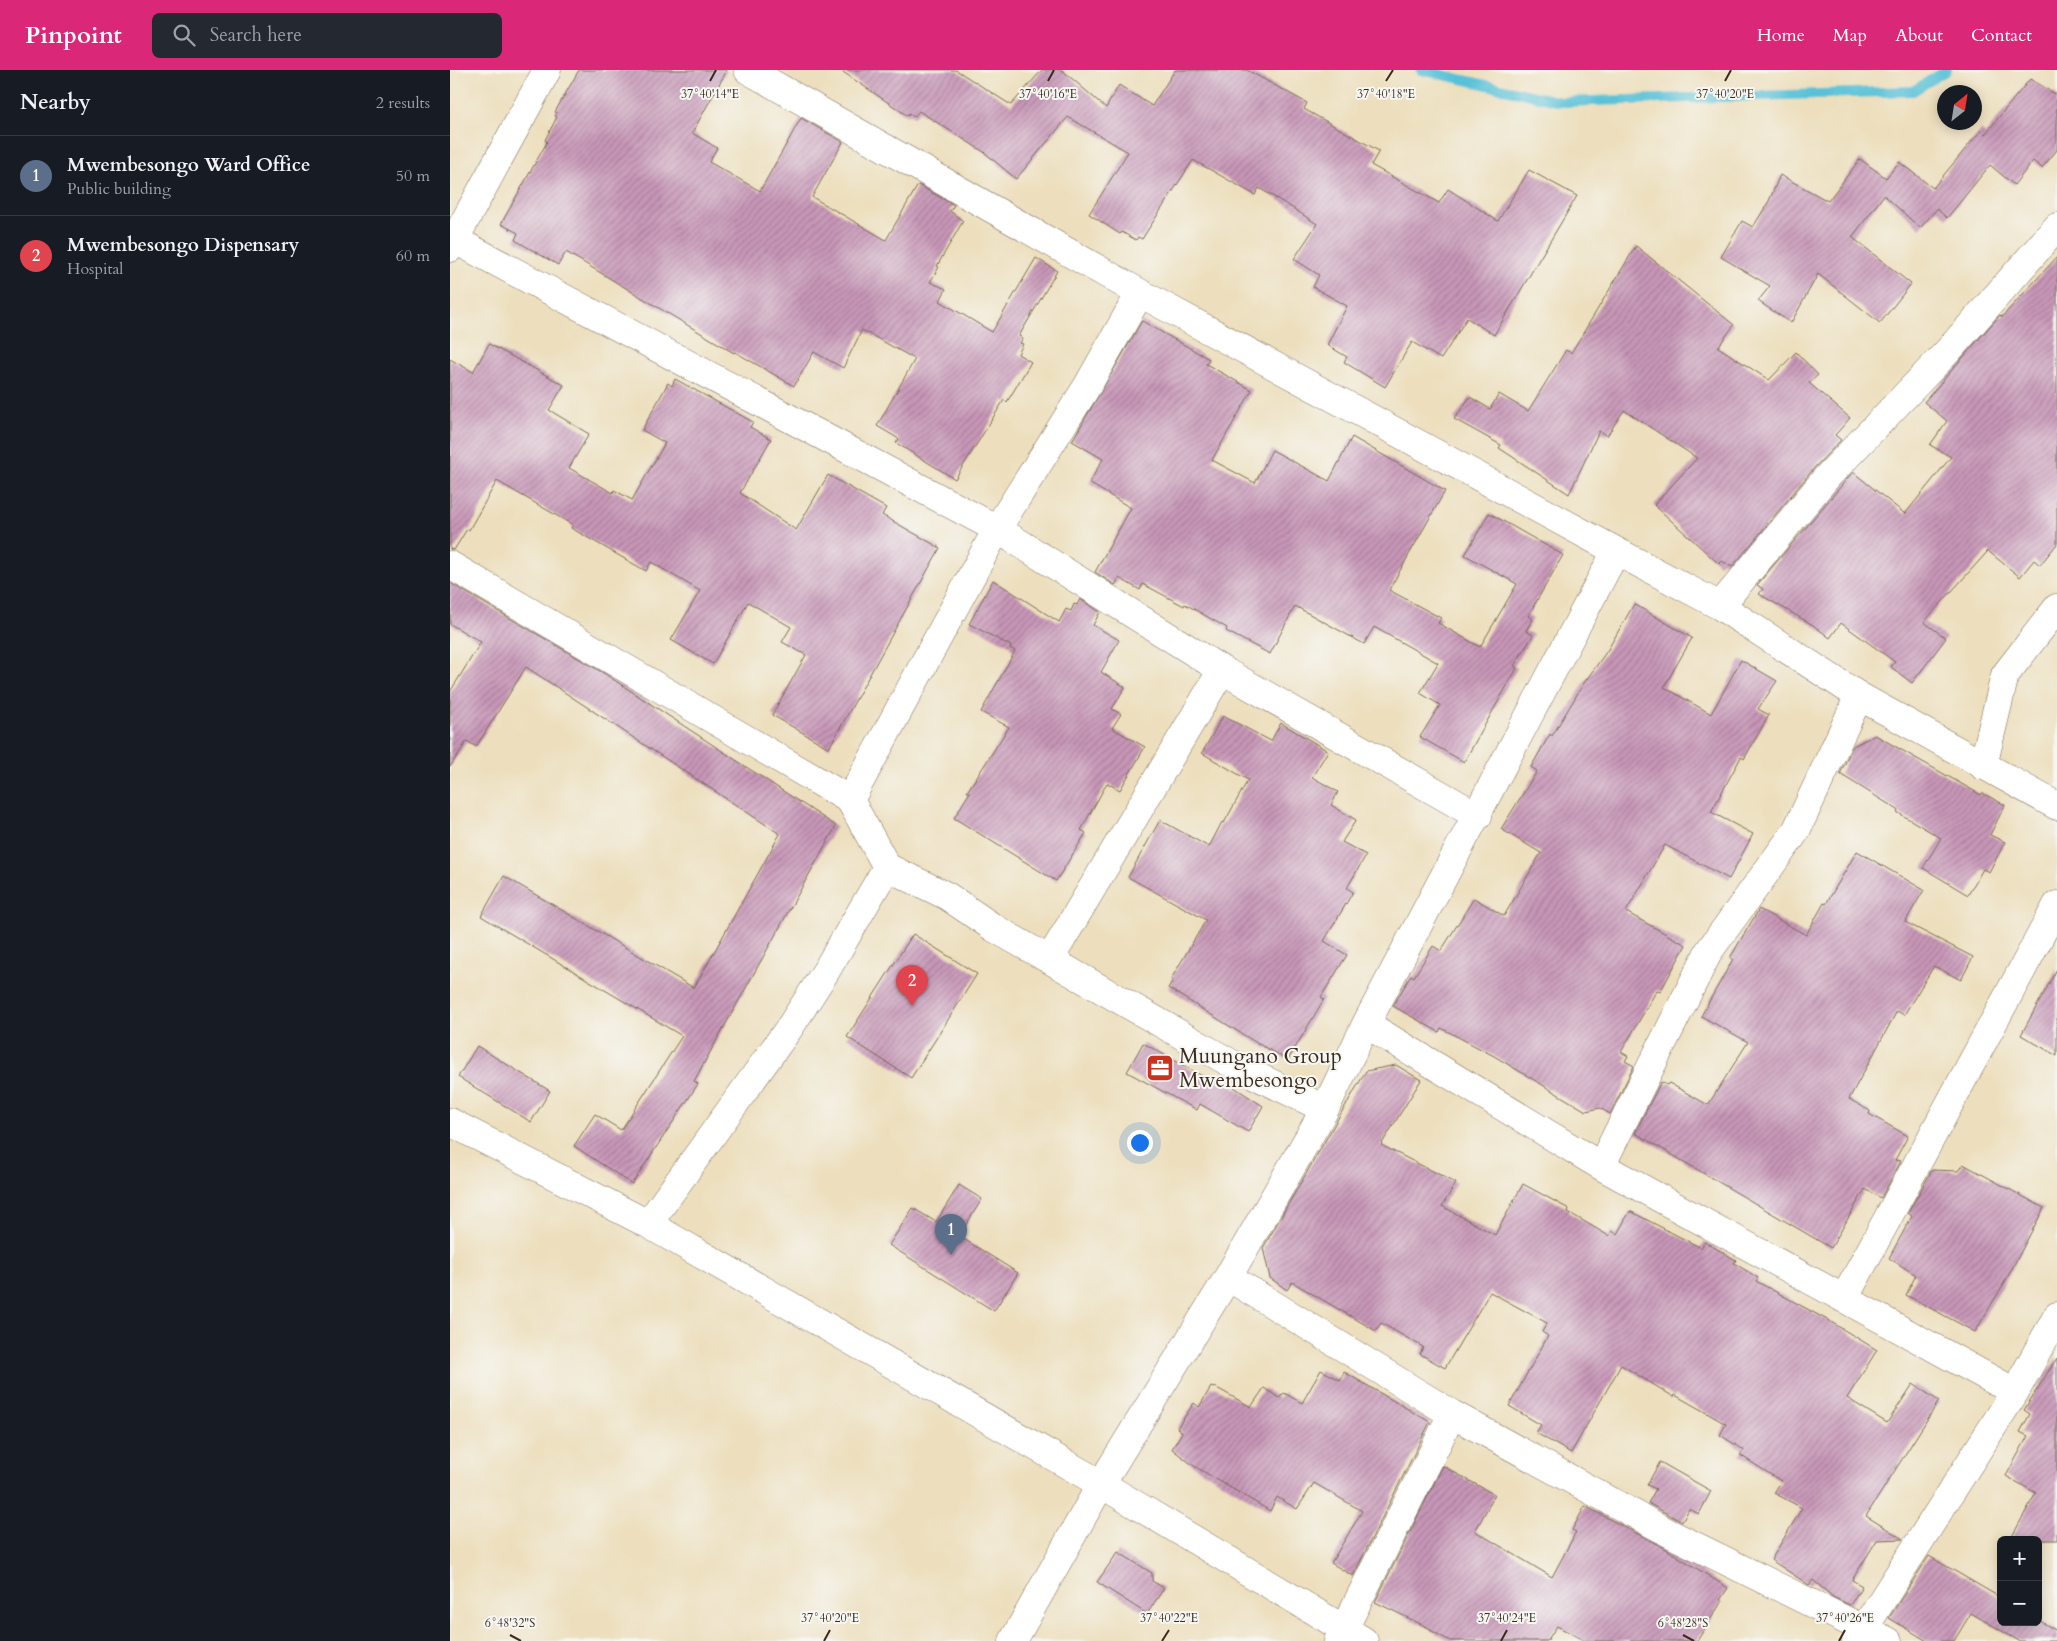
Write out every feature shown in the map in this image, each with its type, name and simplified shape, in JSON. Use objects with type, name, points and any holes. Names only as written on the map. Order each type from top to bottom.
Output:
[{"type":"street","points":[[547,70],[452,244],[997,530],[1222,670],[1478,816]]},
{"type":"street","points":[[748,70],[1140,292],[1720,606],[1859,696],[2057,806]]},
{"type":"street","points":[[1720,606],[1827,477],[1948,350],[2057,227]]},
{"type":"street","points":[[850,800],[997,530],[1088,385],[1140,292]]},
{"type":"street","points":[[1013,1641],[1101,1484],[1228,1276],[1325,1109],[1366,1024],[1478,816],[1616,551]]},
{"type":"street","points":[[450,566],[850,800],[887,867],[946,896],[994,928],[1234,1065],[1325,1109]]},
{"type":"street","points":[[1983,766],[2005,675],[2057,608]]},
{"type":"street","points":[[1050,959],[1222,670]]},
{"type":"street","points":[[1601,1166],[1709,951],[1796,831],[1859,696]]},
{"type":"street","points":[[648,1224],[790,1027],[826,971],[887,867]]},
{"type":"street","points":[[1844,1299],[2057,904]]},
{"type":"street","points":[[1366,1024],[1601,1166],[2014,1392]]},
{"type":"street","points":[[450,1122],[648,1224],[1101,1484],[1349,1637],[1452,1414]]},
{"type":"street","points":[[1228,1276],[1452,1414],[1860,1635],[1888,1641]]},
{"type":"street","points":[[1860,1635],[2014,1392],[2057,1316]]},
{"type":"building","points":[[579,70],[727,70],[692,133],[717,148],[709,162],[760,191],[801,118],[843,142],[812,197],[886,240],[918,185],[954,205],[950,211],[963,221],[930,282],[946,289],[940,301],[992,332],[1036,258],[1057,271],[1019,336],[1023,338],[1020,343],[1023,344],[1018,354],[1031,362],[1007,402],[1004,400],[955,479],[896,443],[899,439],[877,426],[915,359],[862,330],[843,368],[814,352],[794,386],[734,353],[566,252],[558,265],[515,240],[518,233],[501,224],[547,142],[545,140],[557,117],[555,112]]},
{"type":"building","points":[[840,70],[956,70],[1011,105],[1042,70],[1062,70],[1106,108],[1119,85],[1152,106],[1175,70],[1247,70],[1307,103],[1304,109],[1379,151],[1371,165],[1439,203],[1448,189],[1498,221],[1529,170],[1577,196],[1494,335],[1467,318],[1441,359],[1412,342],[1385,387],[1344,362],[1347,357],[1327,345],[1347,306],[1313,287],[1319,275],[1294,259],[1317,224],[1259,188],[1255,195],[1193,160],[1142,239],[1138,237],[1136,240],[1122,232],[1120,234],[1089,214],[1128,152],[1068,117],[1016,179],[984,152],[919,111],[914,117],[909,113],[908,116]]},
{"type":"building","points":[[2030,79],[2057,95],[2057,150],[2042,168],[2033,161],[2014,185],[1990,165],[1947,218],[1937,209],[1920,228],[1884,195],[1852,237],[1911,284],[1880,323],[1818,274],[1791,323],[1758,301],[1770,286],[1721,257],[1742,221],[1753,227],[1769,201],[1780,175],[1828,201],[1860,159],[1886,178],[1899,162],[1933,188],[1981,130],[1985,134]]},
{"type":"building","points":[[1636,246],[1734,325],[1718,347],[1769,380],[1796,352],[1818,375],[1809,383],[1850,418],[1835,435],[1841,440],[1815,467],[1732,567],[1722,561],[1719,564],[1654,505],[1697,458],[1624,410],[1607,436],[1599,431],[1569,494],[1499,448],[1501,445],[1454,419],[1470,397],[1490,409],[1499,394],[1528,411],[1566,350],[1571,353]]},
{"type":"building","points":[[2057,257],[2057,544],[2040,565],[2034,560],[2020,577],[1988,551],[1924,622],[1946,638],[1912,683],[1891,667],[1895,662],[1841,623],[1830,638],[1813,625],[1759,594],[1763,589],[1757,585],[1853,472],[1905,514],[1951,457],[1930,445],[1947,421],[1924,402],[2000,315],[2002,317]]},
{"type":"building","points":[[1142,321],[1209,359],[1206,364],[1252,390],[1212,460],[1255,483],[1272,450],[1329,481],[1352,437],[1445,491],[1389,590],[1441,618],[1438,623],[1480,647],[1517,584],[1465,555],[1489,513],[1563,555],[1528,616],[1533,619],[1526,631],[1533,635],[1514,666],[1517,668],[1464,762],[1420,737],[1440,705],[1420,693],[1438,663],[1374,627],[1364,644],[1295,606],[1270,654],[1226,631],[1227,628],[1185,604],[1184,606],[1143,584],[1140,590],[1119,578],[1115,585],[1095,572],[1131,508],[1089,483],[1103,459],[1072,441]]},
{"type":"building","points":[[489,344],[564,385],[549,410],[589,434],[569,468],[613,493],[614,490],[632,500],[665,443],[642,430],[668,383],[672,386],[675,379],[753,422],[750,427],[771,439],[740,493],[796,530],[828,475],[886,508],[882,515],[940,548],[829,748],[772,715],[806,655],[782,642],[791,627],[748,602],[713,664],[671,640],[700,591],[651,562],[646,571],[571,528],[573,525],[497,481],[469,530],[467,529],[454,550],[450,549],[450,359],[473,372]]},
{"type":"building","points":[[993,580],[1059,622],[1066,609],[1071,611],[1074,604],[1077,605],[1080,599],[1100,612],[1093,625],[1119,640],[1101,672],[1125,687],[1112,709],[1121,714],[1112,728],[1145,747],[1120,790],[1107,783],[1081,830],[1086,833],[1056,881],[954,818],[970,792],[967,792],[1009,727],[981,712],[1015,651],[1010,648],[1011,646],[969,624]]},
{"type":"building","points":[[450,583],[605,674],[836,826],[694,1081],[698,1084],[632,1184],[574,1146],[595,1114],[621,1130],[682,1036],[481,916],[504,876],[694,988],[780,834],[526,667],[476,747],[467,741],[450,767],[450,692],[481,642],[450,624]]},
{"type":"building","points":[[1634,604],[1692,638],[1664,687],[1711,714],[1741,660],[1777,681],[1758,709],[1769,715],[1744,759],[1741,757],[1711,812],[1753,834],[1729,879],[1665,845],[1626,912],[1686,945],[1660,992],[1657,990],[1621,1052],[1628,1056],[1625,1061],[1634,1066],[1610,1114],[1600,1108],[1586,1111],[1494,1056],[1441,1028],[1439,1032],[1393,1006],[1411,975],[1414,977],[1433,946],[1441,951],[1474,898],[1504,916],[1541,853],[1501,829],[1537,771],[1531,767],[1550,734],[1552,736],[1584,683],[1607,651]]},
{"type":"building","points":[[1223,716],[1271,741],[1281,723],[1328,751],[1312,777],[1338,792],[1331,805],[1356,820],[1342,842],[1366,855],[1347,888],[1353,892],[1324,941],[1347,955],[1321,997],[1324,999],[1288,1060],[1255,1042],[1168,988],[1173,980],[1171,979],[1206,920],[1128,877],[1160,820],[1209,847],[1222,822],[1224,823],[1248,780],[1202,753]]},
{"type":"building","points":[[1875,735],[1981,795],[1982,793],[2005,805],[1990,835],[2005,842],[1989,872],[1983,869],[1968,895],[1923,868],[1941,838],[1897,812],[1898,810],[1840,774],[1853,746]]},
{"type":"building","points":[[1857,851],[1924,890],[1905,922],[1973,957],[1961,980],[1934,966],[1904,1015],[1897,1011],[1849,1099],[1870,1111],[1869,1114],[1908,1136],[1895,1160],[1901,1161],[1881,1198],[1865,1189],[1831,1248],[1635,1133],[1661,1082],[1667,1085],[1669,1083],[1708,1105],[1748,1042],[1701,1016],[1733,959],[1730,958],[1759,909],[1806,935]]},
{"type":"building","points":[[913,934],[977,974],[911,1078],[847,1037]]},
{"type":"building","points":[[2057,969],[2057,1056],[2021,1035]]},
{"type":"building","points":[[1143,1043],[1215,1083],[1217,1080],[1221,1082],[1223,1080],[1263,1106],[1248,1132],[1200,1104],[1197,1110],[1127,1072]]},
{"type":"building","points":[[477,1046],[550,1091],[531,1122],[458,1077]]},
{"type":"building","points":[[1396,1065],[1421,1080],[1381,1145],[1456,1183],[1442,1206],[1495,1235],[1523,1184],[1569,1209],[1568,1212],[1609,1236],[1612,1231],[1617,1234],[1630,1211],[1701,1248],[1705,1242],[1736,1260],[1734,1263],[1758,1278],[1756,1281],[1831,1322],[1877,1350],[1847,1398],[1887,1423],[1913,1384],[1939,1401],[1866,1516],[1903,1539],[1877,1540],[1852,1580],[1862,1586],[1850,1605],[1833,1597],[1813,1580],[1809,1585],[1771,1560],[1802,1508],[1774,1493],[1781,1481],[1740,1455],[1744,1450],[1720,1435],[1726,1424],[1675,1395],[1674,1397],[1621,1365],[1571,1453],[1536,1433],[1541,1425],[1509,1406],[1548,1336],[1542,1332],[1547,1323],[1490,1292],[1445,1368],[1420,1354],[1423,1347],[1381,1323],[1376,1331],[1292,1282],[1287,1290],[1270,1278],[1263,1248],[1366,1071]]},
{"type":"building","points":[[1963,1164],[2044,1208],[2006,1280],[1975,1332],[1906,1295],[1916,1275],[1889,1258],[1912,1216],[1908,1213],[1932,1170],[1958,1171]]},
{"type":"building","points":[[959,1185],[982,1199],[959,1236],[1018,1273],[994,1311],[889,1245],[913,1208],[936,1222]]},
{"type":"building","points":[[2057,1358],[2057,1540],[2042,1540],[2042,1536],[2012,1536],[2036,1493],[2006,1476],[2028,1436],[2020,1432],[2030,1414],[2024,1410]]},
{"type":"building","points":[[1321,1370],[1340,1380],[1344,1372],[1430,1422],[1353,1576],[1331,1563],[1362,1511],[1314,1483],[1297,1509],[1277,1497],[1270,1511],[1194,1466],[1172,1449],[1182,1432],[1177,1428],[1194,1403],[1199,1407],[1211,1387],[1215,1387],[1251,1407],[1264,1388],[1279,1398],[1284,1393],[1302,1403]]},
{"type":"building","points":[[1660,1462],[1711,1491],[1699,1514],[1689,1509],[1682,1522],[1648,1503],[1656,1489],[1647,1485]]},
{"type":"building","points":[[1443,1466],[1495,1495],[1475,1531],[1552,1577],[1576,1532],[1572,1530],[1585,1506],[1666,1549],[1728,1588],[1697,1641],[1585,1641],[1557,1626],[1547,1641],[1450,1641],[1431,1629],[1375,1602]]},
{"type":"building","points":[[1118,1552],[1152,1573],[1152,1581],[1164,1588],[1147,1614],[1097,1582]]},
{"type":"building","points":[[1929,1556],[1997,1596],[1997,1626],[2042,1626],[2042,1622],[2057,1631],[2057,1641],[2019,1641],[1971,1613],[1954,1641],[1927,1641],[1889,1618]]},
{"type":"waterway","points":[[1421,70],[1561,102],[1913,91],[1947,70]]},
{"type":"place","name":"Mwembesongo Dispensary","points":[[912,1006]]},
{"type":"place","name":"Muungano Group Mwembesongo","points":[[1160,1068]]},
{"type":"place","name":"Mwembesongo Ward Office","points":[[951,1255]]}]
